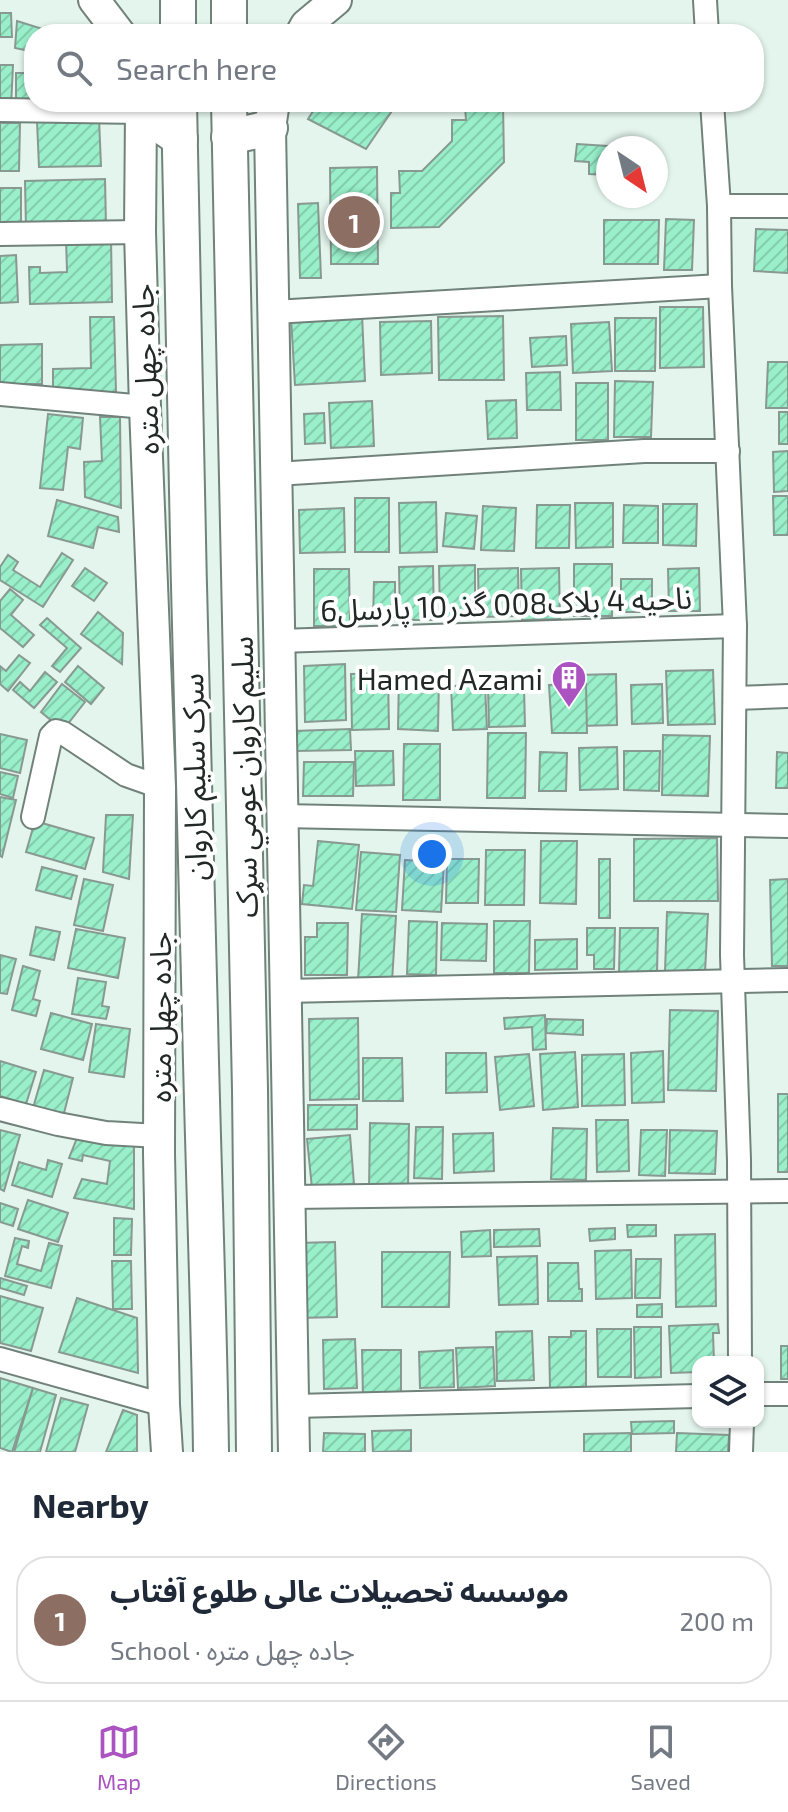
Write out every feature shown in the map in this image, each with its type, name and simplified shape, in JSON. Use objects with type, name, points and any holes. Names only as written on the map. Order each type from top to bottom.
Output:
[{"type":"main road","points":[[178,0],[178,24]]},
{"type":"main road","points":[[229,0],[229,24]]},
{"type":"main road","points":[[146,112],[180,139]]},
{"type":"main road","name":"سرک سلیم کاروان","points":[[179,112],[211,1452]]},
{"type":"main road","name":"سلیم کاروان عومي سړک","points":[[229,112],[250,1090],[254,1452]]},
{"type":"main road","points":[[229,137],[272,115]]},
{"type":"main road","points":[[209,1288],[252,1287]]},
{"type":"street","points":[[94,0],[113,24]]},
{"type":"street","points":[[307,24],[336,0]]},
{"type":"street","points":[[705,0],[706,24]]},
{"type":"street","points":[[0,110],[24,109]]},
{"type":"street","name":"جاده چهل متره","points":[[140,112],[145,407],[160,787],[159,1136],[167,1452]]},
{"type":"street","points":[[713,112],[735,626],[733,981],[740,1356]]},
{"type":"street","points":[[272,115],[294,1452]]},
{"type":"street","points":[[719,206],[788,206]]},
{"type":"street","points":[[0,234],[140,232]]},
{"type":"street","points":[[274,312],[720,286]]},
{"type":"street","points":[[0,394],[145,407]]},
{"type":"street","points":[[276,474],[644,451],[728,451]]},
{"type":"street","name":"ناحیه 4 بلاک008 گذر10 پارسل6","points":[[279,641],[735,626]]},
{"type":"street","points":[[735,698],[788,696]]},
{"type":"street","points":[[33,817],[51,736],[56,731],[126,775],[160,787]]},
{"type":"street","points":[[282,816],[788,826]]},
{"type":"street","points":[[286,991],[788,980]]},
{"type":"street","points":[[0,1109],[106,1133],[159,1136]]},
{"type":"street","points":[[290,1197],[788,1191]]},
{"type":"street","points":[[0,1359],[164,1405]]},
{"type":"street","points":[[764,1394],[788,1394]]},
{"type":"street","points":[[294,1406],[692,1396]]},
{"type":"street","points":[[741,1452],[742,1428]]},
{"type":"building","points":[[0,13],[11,13],[12,37],[0,37]]},
{"type":"building","points":[[17,21],[27,24],[24,24],[24,50],[15,48]]},
{"type":"building","points":[[0,65],[13,65],[11,107],[0,106]]},
{"type":"building","points":[[16,73],[24,73],[24,103],[16,103]]},
{"type":"building","points":[[313,112],[391,112],[366,149],[308,119]]},
{"type":"building","points":[[465,112],[503,112],[504,162],[439,227],[391,228],[391,193],[400,193],[399,171],[422,171],[452,141],[452,120],[466,120]]},
{"type":"building","points":[[99,119],[101,166],[39,167],[37,121]]},
{"type":"building","points":[[0,123],[20,123],[19,171],[0,171]]},
{"type":"building","points":[[577,144],[596,145],[596,174],[589,174],[589,162],[575,161]]},
{"type":"building","points":[[377,167],[378,264],[331,264],[330,168]]},
{"type":"building","points":[[105,179],[106,226],[26,228],[25,181]]},
{"type":"building","points":[[0,188],[21,188],[21,223],[0,224]]},
{"type":"building","points":[[318,203],[321,278],[300,278],[298,204]]},
{"type":"building","points":[[666,219],[694,220],[692,270],[664,270]]},
{"type":"building","points":[[604,220],[659,220],[658,264],[604,264]]},
{"type":"building","points":[[756,229],[788,230],[788,273],[754,271]]},
{"type":"building","points":[[111,237],[112,302],[30,304],[29,267],[40,267],[40,273],[67,272],[66,238]]},
{"type":"building","points":[[16,255],[18,302],[0,303],[0,256]]},
{"type":"building","points":[[660,307],[703,307],[704,367],[660,368]]},
{"type":"building","points":[[362,314],[365,381],[295,385],[291,318]]},
{"type":"building","points":[[503,316],[504,380],[439,380],[438,317]]},
{"type":"building","points":[[90,317],[114,317],[116,392],[53,393],[53,369],[91,368]]},
{"type":"building","points":[[615,318],[656,318],[655,371],[615,371]]},
{"type":"building","points":[[431,321],[432,373],[381,375],[380,322]]},
{"type":"building","points":[[609,322],[612,371],[573,373],[571,324]]},
{"type":"building","points":[[566,336],[567,365],[532,367],[530,338]]},
{"type":"building","points":[[42,344],[42,384],[0,384],[0,345]]},
{"type":"building","points":[[768,362],[788,362],[788,408],[766,408]]},
{"type":"building","points":[[560,372],[561,410],[527,410],[526,373]]},
{"type":"building","points":[[615,381],[653,382],[651,437],[614,437]]},
{"type":"building","points":[[576,383],[608,383],[608,440],[576,440]]},
{"type":"building","points":[[516,400],[517,438],[488,439],[486,401]]},
{"type":"building","points":[[372,401],[374,446],[331,448],[329,403]]},
{"type":"building","points":[[779,412],[788,412],[788,444],[779,444]]},
{"type":"building","points":[[324,413],[325,443],[305,444],[304,414]]},
{"type":"building","points":[[48,414],[83,418],[80,449],[68,447],[63,490],[40,488]]},
{"type":"building","points":[[100,417],[120,417],[121,508],[85,497],[84,462],[102,461]]},
{"type":"building","points":[[788,451],[788,491],[774,492],[773,452]]},
{"type":"building","points":[[773,496],[788,496],[788,535],[774,535]]},
{"type":"building","points":[[355,498],[389,498],[389,552],[355,552]]},
{"type":"building","points":[[57,500],[118,517],[119,532],[98,527],[93,548],[48,536]]},
{"type":"building","points":[[436,502],[437,552],[400,553],[399,503]]},
{"type":"building","points":[[575,503],[613,503],[613,547],[576,548]]},
{"type":"building","points":[[663,504],[697,504],[696,546],[663,545]]},
{"type":"building","points":[[537,505],[570,505],[569,548],[536,548]]},
{"type":"building","points":[[624,505],[658,506],[658,543],[623,543]]},
{"type":"building","points":[[483,506],[516,508],[514,551],[481,550]]},
{"type":"building","points":[[344,508],[345,552],[300,553],[299,510]]},
{"type":"building","points":[[446,513],[477,516],[474,549],[443,546]]},
{"type":"building","points":[[62,553],[73,560],[43,607],[0,580],[0,567],[8,555],[18,562],[13,570],[40,587]]},
{"type":"building","points":[[574,564],[612,564],[612,616],[574,616]]},
{"type":"building","points":[[475,565],[475,617],[440,617],[439,566]]},
{"type":"building","points":[[433,566],[434,620],[400,620],[399,567]]},
{"type":"building","points":[[85,568],[107,583],[94,601],[72,586]]},
{"type":"building","points":[[518,568],[519,616],[479,617],[478,569]]},
{"type":"building","points":[[559,568],[560,619],[522,620],[521,569]]},
{"type":"building","points":[[699,568],[700,611],[669,611],[668,569]]},
{"type":"building","points":[[314,569],[349,569],[350,626],[314,626]]},
{"type":"building","points":[[621,579],[652,579],[652,612],[621,612]]},
{"type":"building","points":[[374,582],[395,582],[395,620],[373,620]]},
{"type":"building","points":[[10,589],[23,600],[11,615],[34,635],[23,647],[0,628],[0,601]]},
{"type":"building","points":[[98,612],[123,633],[122,664],[81,634]]},
{"type":"building","points":[[47,618],[81,648],[60,672],[52,666],[67,648],[40,625]]},
{"type":"building","points":[[19,655],[30,663],[8,691],[0,684],[0,666],[6,671]]},
{"type":"building","points":[[345,664],[346,720],[305,722],[304,666]]},
{"type":"building","points":[[78,666],[104,688],[91,704],[65,682]]},
{"type":"building","points":[[713,670],[715,724],[668,725],[666,671]]},
{"type":"building","points":[[45,672],[57,682],[34,708],[13,690],[20,682],[30,691]]},
{"type":"building","points":[[388,673],[389,729],[352,730],[351,674]]},
{"type":"building","points":[[616,674],[617,725],[579,726],[577,675]]},
{"type":"building","points":[[399,675],[439,676],[438,731],[398,729]]},
{"type":"building","points":[[62,684],[85,702],[63,730],[41,712]]},
{"type":"building","name":"Hamed Azami","points":[[586,684],[587,733],[552,733],[549,685]]},
{"type":"building","points":[[662,684],[663,723],[632,724],[631,685]]},
{"type":"building","points":[[485,685],[487,729],[453,730],[451,686]]},
{"type":"building","points":[[524,687],[525,726],[489,727],[488,688]]},
{"type":"building","points":[[350,729],[351,750],[295,751],[294,731]]},
{"type":"building","points":[[488,733],[526,733],[525,798],[487,798]]},
{"type":"building","points":[[0,734],[27,740],[20,773],[0,768]]},
{"type":"building","points":[[663,735],[710,736],[708,796],[662,795]]},
{"type":"building","points":[[404,744],[440,744],[440,800],[403,800]]},
{"type":"building","points":[[617,747],[618,789],[580,790],[579,748]]},
{"type":"building","points":[[355,751],[393,751],[394,785],[356,786]]},
{"type":"building","points":[[624,751],[660,751],[659,791],[624,790]]},
{"type":"building","points":[[540,752],[567,753],[566,791],[539,791]]},
{"type":"building","points":[[777,752],[788,753],[788,788],[776,788]]},
{"type":"building","points":[[304,762],[354,762],[353,796],[303,796]]},
{"type":"building","points":[[0,772],[18,776],[13,798],[0,794]]},
{"type":"building","points":[[0,797],[16,800],[2,857],[0,856]]},
{"type":"building","points":[[106,815],[133,815],[129,879],[103,872]]},
{"type":"building","points":[[35,821],[94,838],[85,869],[26,852]]},
{"type":"building","points":[[717,838],[718,901],[634,901],[634,839]]},
{"type":"building","points":[[318,841],[359,845],[352,909],[302,904],[304,885],[313,886]]},
{"type":"building","points":[[541,841],[577,841],[576,904],[540,903]]},
{"type":"building","points":[[486,850],[525,850],[524,905],[485,905]]},
{"type":"building","points":[[361,852],[400,855],[396,912],[356,910]]},
{"type":"building","points":[[447,859],[479,859],[478,903],[446,903]]},
{"type":"building","points":[[599,859],[610,859],[610,918],[599,918]]},
{"type":"building","points":[[405,860],[444,862],[441,912],[402,910]]},
{"type":"building","points":[[42,867],[77,876],[71,899],[36,890]]},
{"type":"building","points":[[84,879],[113,885],[103,931],[74,925]]},
{"type":"building","points":[[788,879],[788,966],[772,966],[770,880]]},
{"type":"building","points":[[667,912],[708,914],[705,973],[665,972]]},
{"type":"building","points":[[362,914],[396,916],[392,982],[358,980]]},
{"type":"building","points":[[409,921],[437,922],[436,975],[407,974]]},
{"type":"building","points":[[494,921],[530,921],[529,973],[494,973]]},
{"type":"building","points":[[317,923],[348,923],[347,975],[305,975],[305,937],[317,937]]},
{"type":"building","points":[[442,923],[487,924],[486,961],[441,960]]},
{"type":"building","points":[[36,927],[60,932],[54,960],[30,955]]},
{"type":"building","points":[[587,928],[615,928],[614,969],[594,969],[594,955],[587,955]]},
{"type":"building","points":[[620,928],[658,928],[657,973],[619,974]]},
{"type":"building","points":[[76,929],[125,938],[118,978],[68,968]]},
{"type":"building","points":[[577,939],[577,969],[535,970],[535,940]]},
{"type":"building","points":[[0,955],[16,959],[7,994],[0,993]]},
{"type":"building","points":[[23,966],[40,971],[33,999],[40,1001],[36,1016],[12,1010]]},
{"type":"building","points":[[78,978],[106,982],[102,1006],[109,1007],[106,1019],[72,1014]]},
{"type":"building","points":[[670,1010],[718,1011],[716,1091],[668,1090]]},
{"type":"building","points":[[51,1013],[92,1024],[83,1060],[41,1049]]},
{"type":"building","points":[[545,1015],[546,1049],[533,1050],[532,1027],[505,1029],[504,1018]]},
{"type":"building","points":[[358,1018],[359,1099],[310,1100],[309,1019]]},
{"type":"building","points":[[547,1019],[583,1020],[583,1035],[546,1033]]},
{"type":"building","points":[[96,1024],[130,1029],[124,1077],[89,1072]]},
{"type":"building","points":[[663,1051],[664,1102],[632,1103],[631,1053]]},
{"type":"building","points":[[575,1052],[578,1107],[543,1110],[540,1054]]},
{"type":"building","points":[[446,1053],[486,1053],[487,1092],[446,1093]]},
{"type":"building","points":[[529,1054],[534,1106],[500,1110],[495,1057]]},
{"type":"building","points":[[624,1054],[625,1105],[582,1106],[582,1055]]},
{"type":"building","points":[[363,1058],[402,1058],[403,1101],[363,1101]]},
{"type":"building","points":[[0,1061],[36,1072],[26,1104],[0,1096]]},
{"type":"building","points":[[44,1070],[73,1078],[63,1117],[33,1108]]},
{"type":"building","points":[[778,1094],[788,1094],[788,1172],[778,1172]]},
{"type":"building","points":[[308,1105],[357,1105],[357,1129],[308,1130]]},
{"type":"building","points":[[596,1120],[628,1120],[629,1171],[597,1172]]},
{"type":"building","points":[[370,1123],[409,1124],[408,1190],[369,1190]]},
{"type":"building","points":[[416,1127],[443,1127],[442,1179],[414,1178]]},
{"type":"building","points":[[553,1128],[587,1129],[586,1180],[551,1179]]},
{"type":"building","points":[[0,1130],[20,1135],[4,1191],[0,1189]]},
{"type":"building","points":[[641,1130],[667,1130],[665,1176],[639,1175]]},
{"type":"building","points":[[670,1130],[717,1131],[715,1174],[669,1173]]},
{"type":"building","points":[[493,1133],[494,1171],[454,1173],[453,1134]]},
{"type":"building","points":[[350,1135],[354,1184],[312,1188],[307,1139]]},
{"type":"building","points":[[77,1138],[134,1144],[134,1209],[74,1198],[82,1179],[107,1184],[110,1161],[83,1155],[82,1161],[69,1158]]},
{"type":"building","points":[[48,1160],[62,1164],[52,1197],[12,1185],[19,1162],[46,1170]]},
{"type":"building","points":[[28,1200],[68,1213],[58,1242],[18,1229]]},
{"type":"building","points":[[0,1203],[18,1209],[13,1226],[0,1222]]},
{"type":"building","points":[[114,1218],[132,1219],[131,1255],[114,1255]]},
{"type":"building","points":[[627,1225],[656,1225],[656,1236],[628,1237]]},
{"type":"building","points":[[615,1228],[615,1239],[590,1241],[589,1229]]},
{"type":"building","points":[[539,1229],[540,1246],[494,1247],[494,1230]]},
{"type":"building","points":[[490,1230],[491,1256],[462,1257],[461,1232]]},
{"type":"building","points":[[715,1234],[716,1306],[676,1307],[675,1235]]},
{"type":"building","points":[[15,1238],[29,1241],[28,1248],[22,1246],[17,1264],[41,1271],[49,1243],[62,1246],[51,1288],[5,1276]]},
{"type":"building","points":[[335,1242],[337,1317],[298,1318],[296,1243]]},
{"type":"building","points":[[631,1250],[632,1298],[596,1299],[595,1251]]},
{"type":"building","points":[[382,1252],[450,1252],[449,1307],[382,1307]]},
{"type":"building","points":[[537,1256],[538,1304],[499,1305],[497,1257]]},
{"type":"building","points":[[636,1259],[661,1259],[660,1298],[635,1298]]},
{"type":"building","points":[[112,1261],[131,1261],[132,1309],[113,1309]]},
{"type":"building","points":[[548,1263],[578,1263],[582,1301],[548,1301]]},
{"type":"building","points":[[0,1278],[27,1286],[24,1295],[0,1288]]},
{"type":"building","points":[[0,1296],[43,1308],[31,1351],[0,1343]]},
{"type":"building","points":[[77,1298],[137,1318],[138,1373],[59,1352]]},
{"type":"building","points":[[662,1304],[662,1317],[637,1317],[637,1305]]},
{"type":"building","points":[[718,1324],[719,1333],[713,1333],[714,1356],[692,1356],[692,1372],[671,1373],[669,1326]]},
{"type":"building","points":[[634,1327],[661,1327],[661,1377],[635,1378]]},
{"type":"building","points":[[597,1329],[631,1329],[631,1377],[598,1377]]},
{"type":"building","points":[[532,1331],[534,1380],[497,1381],[496,1332]]},
{"type":"building","points":[[571,1331],[586,1331],[586,1388],[550,1388],[549,1337],[571,1337]]},
{"type":"building","points":[[355,1339],[357,1388],[324,1389],[323,1340]]},
{"type":"building","points":[[781,1346],[788,1346],[788,1379],[781,1379]]},
{"type":"building","points":[[493,1347],[495,1386],[458,1388],[456,1348]]},
{"type":"building","points":[[362,1350],[401,1350],[401,1396],[363,1396]]},
{"type":"building","points":[[453,1350],[454,1387],[420,1388],[419,1352]]},
{"type":"building","points":[[0,1378],[33,1388],[12,1452],[0,1448]]},
{"type":"building","points":[[33,1388],[56,1395],[40,1452],[14,1452]]},
{"type":"building","points":[[61,1398],[88,1405],[75,1452],[46,1452]]},
{"type":"building","points":[[123,1410],[137,1415],[137,1452],[106,1452]]},
{"type":"building","points":[[674,1421],[674,1433],[632,1434],[631,1422]]},
{"type":"building","points":[[411,1430],[411,1451],[373,1452],[372,1431]]},
{"type":"building","points":[[324,1433],[365,1434],[365,1452],[323,1452]]},
{"type":"building","points":[[631,1433],[631,1452],[584,1452],[584,1434]]},
{"type":"building","points":[[677,1433],[729,1435],[728,1452],[676,1452]]},
{"type":"place","name":"موسسه تحصیلات عالی طلوع آفتاب","points":[[354,222]]},
{"type":"place","name":"Hamed Azami","points":[[569,709]]}]
